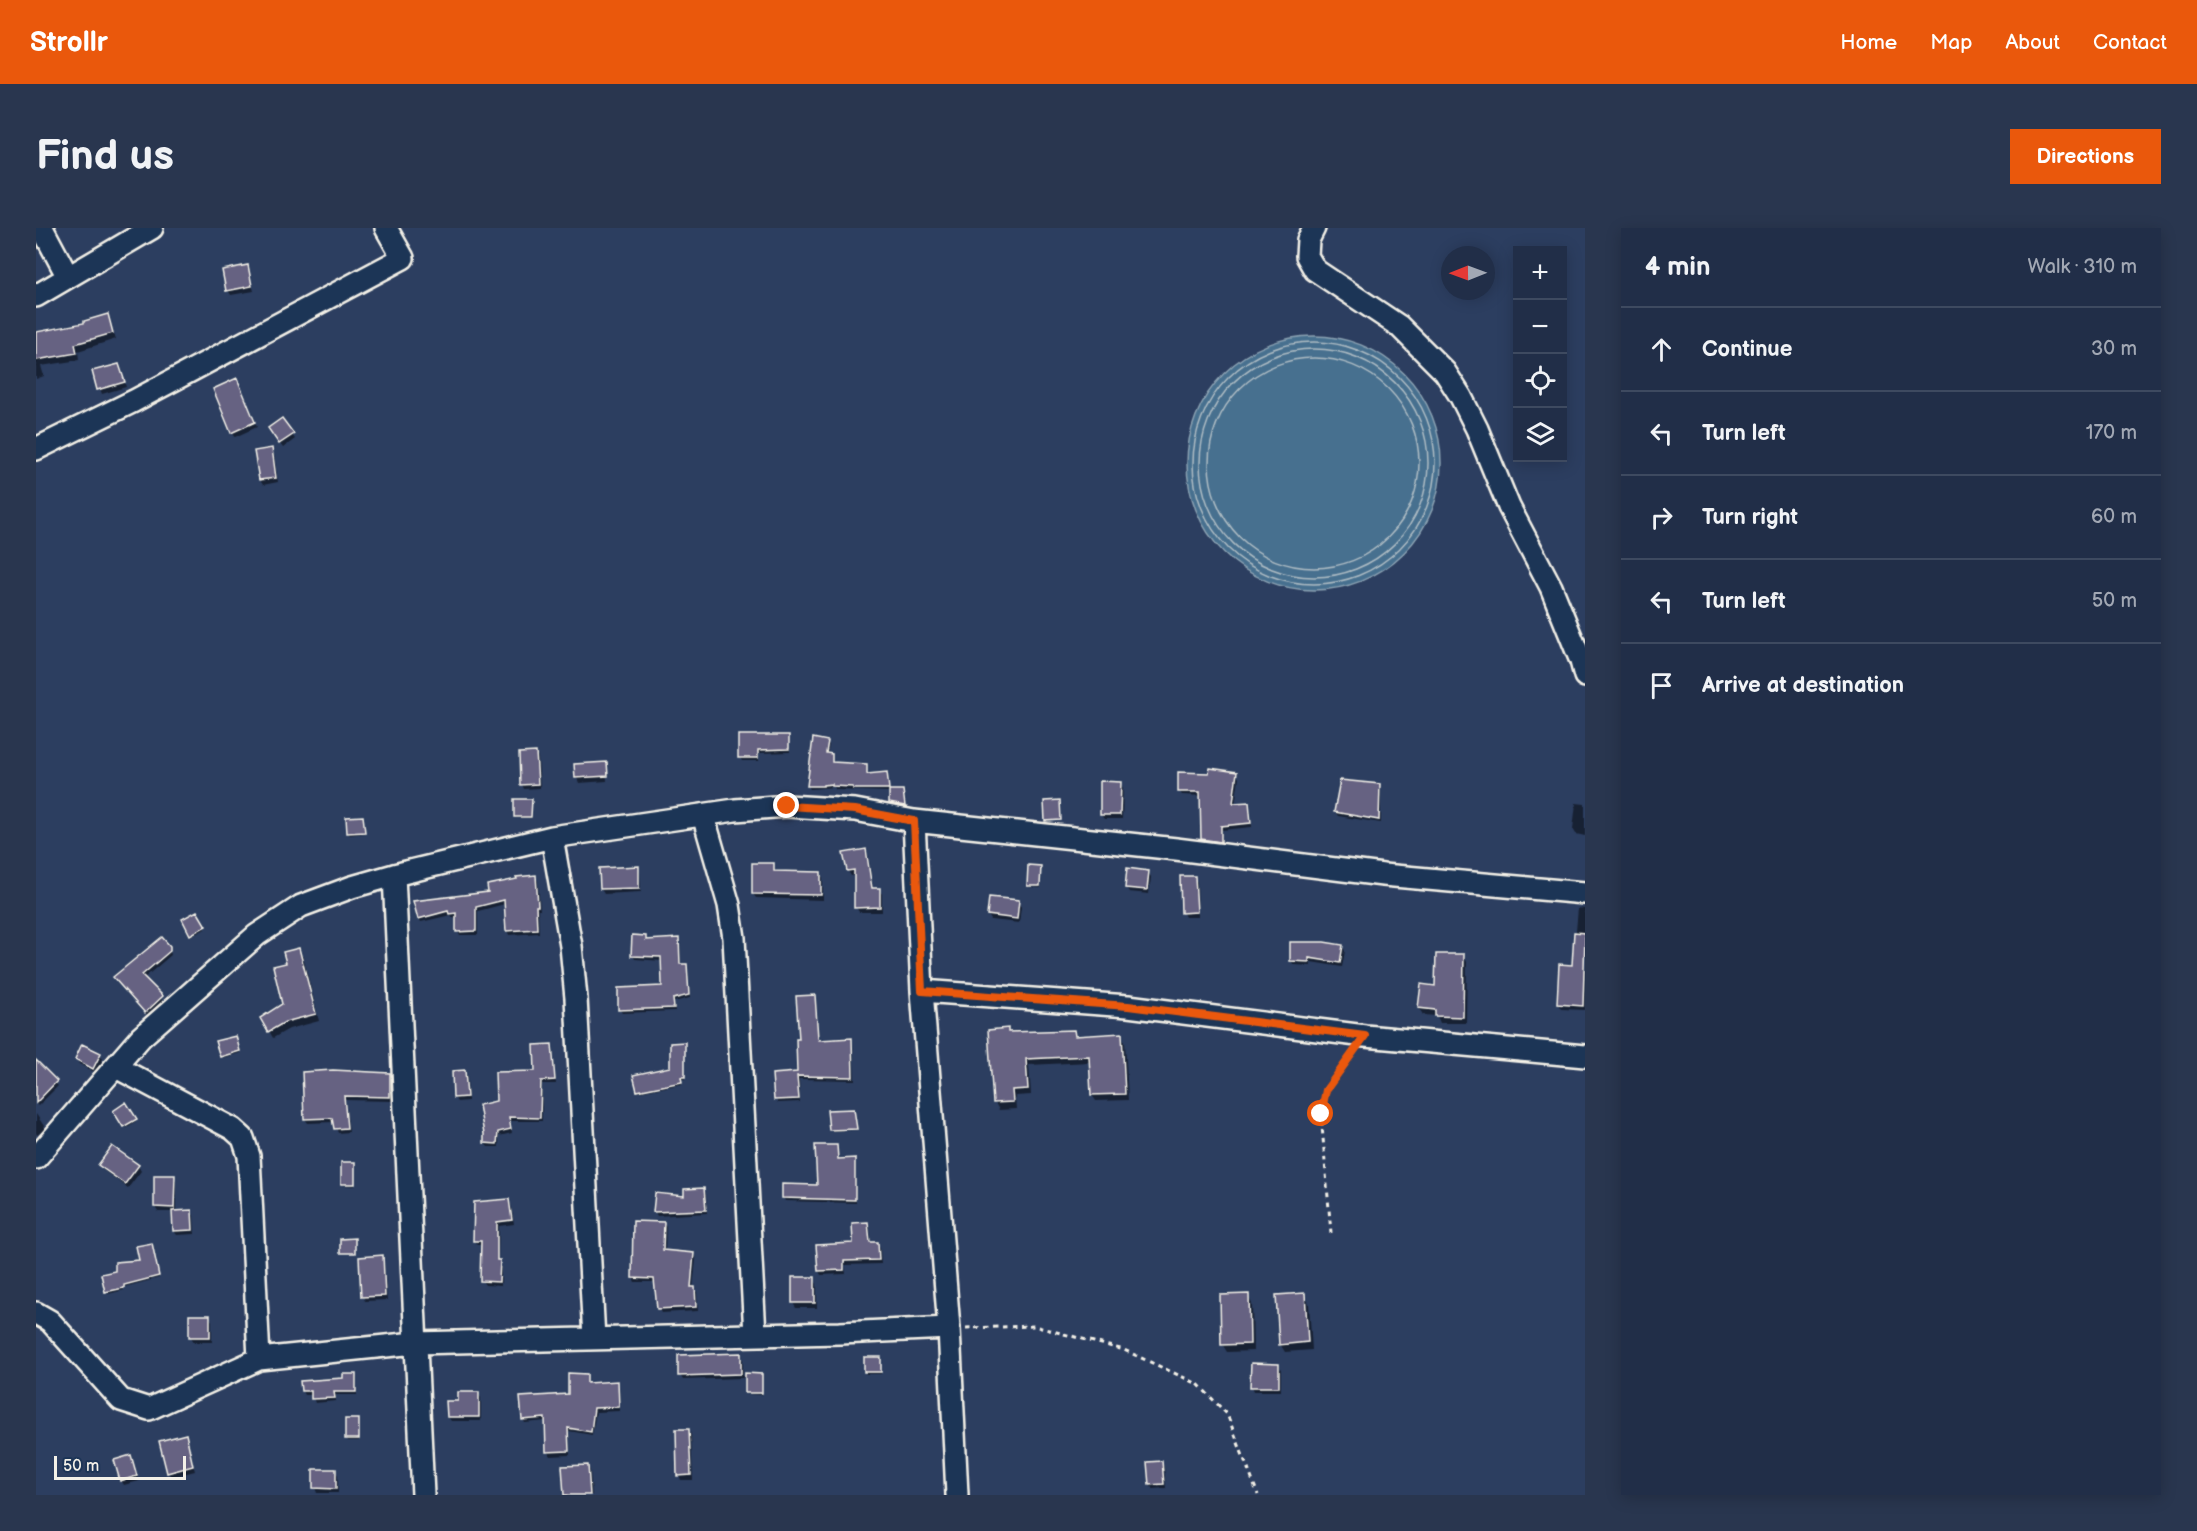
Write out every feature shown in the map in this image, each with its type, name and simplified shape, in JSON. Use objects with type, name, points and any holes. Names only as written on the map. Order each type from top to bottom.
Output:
[{"type":"street","points":[[42,228],[68,277]]},
{"type":"street","points":[[36,296],[152,228]]},
{"type":"street","points":[[36,449],[134,401],[403,258],[386,228]]},
{"type":"street","points":[[1314,228],[1308,240],[1307,256],[1315,270],[1399,326],[1445,372],[1461,397],[1477,429],[1509,507],[1551,587],[1585,676]]},
{"type":"street","points":[[36,1158],[141,1038],[257,935],[301,906],[352,887],[394,875],[552,837],[702,815],[787,806],[855,810],[914,821],[1483,885],[1585,893]]},
{"type":"street","points":[[702,815],[729,905],[734,938],[755,1335]]},
{"type":"street","points":[[914,821],[922,991],[950,1328],[957,1495]]},
{"type":"street","points":[[552,837],[571,946],[576,998],[594,1339]]},
{"type":"street","points":[[394,875],[423,1495]]},
{"type":"street","points":[[922,991],[1128,1006],[1365,1036],[1585,1056]]},
{"type":"street","points":[[116,1067],[233,1129],[243,1138],[249,1156],[259,1359]]},
{"type":"street","points":[[36,1312],[50,1321],[122,1400],[149,1409],[259,1359],[415,1343],[950,1328]]},
{"type":"path","points":[[1331,1233],[1321,1114],[1326,1090],[1365,1036]]},
{"type":"path","points":[[950,1328],[1034,1326],[1124,1350],[1198,1384],[1227,1414],[1258,1495]]},
{"type":"water","points":[[1302,336],[1326,336],[1351,341],[1374,351],[1404,373],[1420,392],[1436,426],[1441,463],[1436,500],[1420,534],[1404,553],[1385,569],[1351,585],[1326,590],[1302,590],[1277,585],[1254,575],[1233,561],[1216,544],[1202,523],[1192,500],[1187,475],[1187,451],[1192,426],[1202,403],[1216,382],[1233,365],[1254,351],[1277,341]]},
{"type":"building","points":[[248,265],[252,286],[226,291],[222,270]]},
{"type":"building","points":[[108,314],[113,333],[75,344],[77,353],[36,360],[36,332],[84,323],[84,321]]},
{"type":"building","points":[[119,364],[125,382],[97,390],[92,371]]},
{"type":"building","points":[[237,378],[255,422],[231,433],[213,389]]},
{"type":"building","points":[[282,418],[294,434],[279,444],[268,428]]},
{"type":"building","points":[[272,448],[276,478],[259,480],[254,451]]},
{"type":"building","points":[[738,735],[789,735],[789,749],[758,750],[758,758],[738,758]]},
{"type":"building","points":[[813,738],[828,741],[826,753],[832,754],[832,762],[867,764],[867,774],[887,772],[889,789],[853,789],[853,787],[832,786],[832,784],[807,786]]},
{"type":"building","points":[[536,752],[538,784],[520,785],[519,753]]},
{"type":"building","points":[[607,762],[608,776],[575,778],[574,764]]},
{"type":"building","points":[[1210,768],[1237,772],[1233,803],[1249,802],[1251,823],[1221,826],[1221,842],[1201,839],[1200,792],[1178,792],[1178,772],[1209,773]]},
{"type":"building","points":[[1340,780],[1380,784],[1379,820],[1334,812]]},
{"type":"building","points":[[1100,781],[1121,782],[1120,815],[1100,815]]},
{"type":"building","points":[[889,790],[903,790],[905,806],[889,803]]},
{"type":"building","points":[[514,799],[532,799],[531,817],[514,817]]},
{"type":"building","points":[[1060,800],[1061,820],[1045,821],[1044,801]]},
{"type":"building","points":[[363,816],[365,832],[347,833],[346,817]]},
{"type":"building","points":[[866,849],[872,888],[880,888],[880,907],[854,908],[854,870],[847,871],[843,853]]},
{"type":"building","points":[[752,863],[774,863],[774,871],[821,872],[821,895],[752,894]]},
{"type":"building","points":[[1028,865],[1041,866],[1040,886],[1027,886]]},
{"type":"building","points":[[639,866],[639,888],[600,889],[599,868]]},
{"type":"building","points":[[1127,868],[1149,871],[1147,890],[1125,888]]},
{"type":"building","points":[[536,875],[537,929],[506,931],[504,900],[476,907],[476,931],[456,932],[456,913],[449,914],[448,911],[418,919],[413,901],[488,892],[487,885],[517,879],[516,877]]},
{"type":"building","points":[[1180,876],[1195,876],[1197,912],[1181,913]]},
{"type":"building","points":[[989,897],[1019,900],[1017,919],[987,915]]},
{"type":"building","points":[[197,911],[206,926],[190,935],[182,919]]},
{"type":"building","points":[[1574,932],[1585,933],[1583,1006],[1557,1004],[1559,964],[1572,965]]},
{"type":"building","points":[[632,935],[646,936],[646,940],[679,938],[680,964],[687,964],[689,995],[673,999],[674,1008],[618,1010],[618,988],[662,986],[661,957],[631,956]]},
{"type":"building","points":[[162,937],[170,946],[170,951],[142,975],[163,996],[145,1013],[113,977]]},
{"type":"building","points":[[1290,942],[1324,942],[1343,945],[1340,963],[1309,958],[1309,962],[1290,961]]},
{"type":"building","points":[[299,948],[316,1014],[285,1022],[268,1032],[260,1018],[282,1004],[273,966],[286,963],[283,952]]},
{"type":"building","points":[[1436,954],[1464,954],[1463,1017],[1435,1016],[1435,1010],[1418,1008],[1421,984],[1435,986]]},
{"type":"building","points":[[815,995],[819,1040],[852,1038],[853,1077],[797,1076],[799,1099],[774,1100],[772,1074],[797,1072],[796,1039],[799,1039],[796,996]]},
{"type":"building","points":[[1008,1028],[1008,1032],[1074,1030],[1075,1036],[1122,1033],[1125,1094],[1091,1095],[1089,1056],[1026,1059],[1028,1089],[1012,1090],[1013,1102],[993,1103],[988,1030]]},
{"type":"building","points":[[236,1036],[240,1051],[220,1057],[215,1041]]},
{"type":"building","points":[[685,1042],[685,1077],[681,1077],[682,1082],[637,1091],[633,1075],[670,1067],[670,1043]]},
{"type":"building","points":[[82,1044],[101,1053],[93,1069],[75,1059]]},
{"type":"building","points":[[552,1044],[555,1080],[541,1081],[540,1118],[509,1117],[511,1129],[498,1132],[497,1144],[484,1143],[479,1105],[496,1101],[495,1072],[535,1071],[534,1045]]},
{"type":"building","points":[[36,1060],[57,1081],[36,1103]]},
{"type":"building","points":[[333,1070],[390,1073],[390,1097],[344,1096],[347,1128],[334,1129],[332,1118],[304,1119],[302,1072]]},
{"type":"building","points":[[465,1070],[467,1097],[453,1098],[452,1071]]},
{"type":"building","points":[[126,1102],[137,1119],[123,1127],[113,1111]]},
{"type":"building","points":[[854,1109],[857,1129],[829,1130],[827,1110]]},
{"type":"building","points":[[815,1145],[837,1145],[838,1159],[855,1158],[855,1200],[782,1198],[782,1184],[817,1185]]},
{"type":"building","points":[[112,1146],[139,1165],[125,1184],[98,1165]]},
{"type":"building","points":[[341,1162],[355,1162],[355,1184],[341,1184]]},
{"type":"building","points":[[154,1175],[175,1175],[174,1208],[154,1207]]},
{"type":"building","points":[[704,1188],[706,1210],[653,1212],[655,1193],[684,1196],[684,1189]]},
{"type":"building","points":[[509,1199],[512,1220],[497,1222],[499,1282],[480,1281],[481,1241],[473,1241],[474,1202]]},
{"type":"building","points":[[192,1210],[193,1230],[173,1231],[172,1211]]},
{"type":"building","points":[[633,1221],[664,1222],[663,1250],[694,1253],[691,1287],[695,1287],[696,1307],[657,1309],[654,1279],[632,1278]]},
{"type":"building","points":[[868,1222],[870,1242],[878,1242],[879,1260],[844,1261],[844,1270],[818,1271],[816,1245],[853,1243],[852,1223]]},
{"type":"building","points":[[355,1238],[355,1253],[340,1253],[340,1239]]},
{"type":"building","points":[[152,1243],[159,1276],[105,1292],[101,1274],[115,1271],[115,1262],[139,1260],[136,1246]]},
{"type":"building","points":[[383,1255],[385,1296],[361,1297],[359,1257]]},
{"type":"building","points":[[792,1277],[815,1277],[815,1303],[792,1303]]},
{"type":"building","points":[[1305,1293],[1308,1342],[1279,1345],[1276,1295]]},
{"type":"building","points":[[1249,1294],[1250,1344],[1221,1345],[1220,1295]]},
{"type":"building","points":[[189,1315],[210,1315],[210,1337],[189,1337]]},
{"type":"building","points":[[741,1353],[741,1374],[678,1376],[678,1355]]},
{"type":"building","points":[[864,1357],[881,1357],[881,1372],[864,1372]]},
{"type":"building","points":[[1251,1363],[1279,1364],[1279,1387],[1250,1387]]},
{"type":"building","points":[[568,1373],[587,1374],[587,1383],[618,1381],[619,1407],[594,1408],[591,1432],[568,1428],[569,1451],[546,1452],[545,1418],[522,1420],[520,1397],[568,1394]]},
{"type":"building","points":[[745,1373],[762,1374],[762,1393],[745,1393]]},
{"type":"building","points":[[343,1374],[356,1374],[356,1392],[334,1392],[335,1398],[311,1399],[311,1391],[301,1391],[300,1381],[343,1378]]},
{"type":"building","points":[[458,1392],[479,1392],[479,1417],[447,1417],[446,1401],[458,1401]]},
{"type":"building","points":[[345,1419],[359,1419],[359,1439],[345,1439]]},
{"type":"building","points":[[676,1429],[689,1429],[691,1475],[677,1476]]},
{"type":"building","points":[[186,1434],[193,1466],[167,1473],[159,1441]]},
{"type":"building","points":[[131,1455],[137,1476],[120,1481],[114,1460]]},
{"type":"building","points":[[1162,1461],[1164,1484],[1149,1485],[1147,1462]]},
{"type":"building","points":[[588,1465],[590,1495],[564,1495],[562,1466]]},
{"type":"building","points":[[313,1469],[336,1469],[336,1489],[313,1488]]},
{"type":"route","points":[[787,806],[855,810],[914,821],[922,991],[1128,1006],[1365,1036],[1326,1090],[1321,1114]]}]
